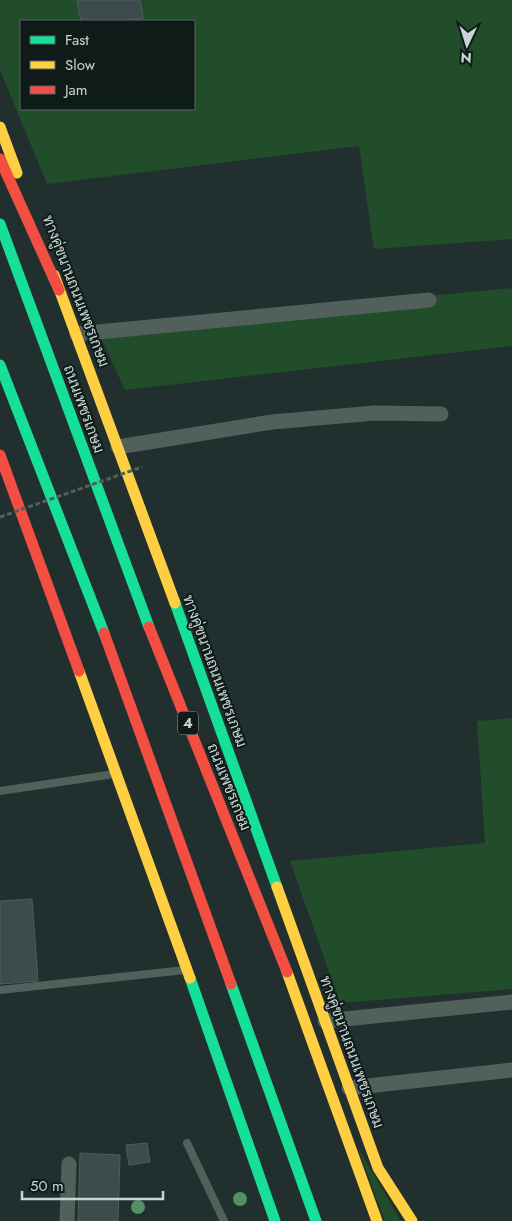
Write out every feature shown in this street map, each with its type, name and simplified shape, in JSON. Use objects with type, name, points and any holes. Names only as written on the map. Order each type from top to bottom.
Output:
[{"type":"main road","name":"ทางคู่ขนานถนนเพชรเกษม","points":[[0,127],[59,290],[77,334],[378,1168],[412,1221]]},
{"type":"main road","points":[[0,159],[59,290]]},
{"type":"main road","name":"ถนนเพชรเกษม","points":[[0,224],[139,603],[303,1012],[377,1221]]},
{"type":"main road","points":[[0,365],[98,616],[316,1221]]},
{"type":"main road","points":[[0,455],[187,969],[275,1221]]},
{"type":"street","points":[[77,334],[429,300]]},
{"type":"street","points":[[118,447],[272,422],[375,413],[441,414]]},
{"type":"street","points":[[325,1021],[512,1002]]},
{"type":"street","points":[[349,1088],[512,1070]]},
{"type":"street","points":[[67,1221],[69,1164]]},
{"type":"lane","points":[[0,791],[116,773]]},
{"type":"lane","points":[[0,990],[187,969]]},
{"type":"lane","points":[[187,1143],[224,1221]]},
{"type":"path","points":[[0,518],[142,467]]},
{"type":"green space","points":[[0,0],[512,0],[512,239],[374,249],[359,146],[47,184],[0,70]]},
{"type":"green space","points":[[512,288],[512,346],[125,390],[96,327]]},
{"type":"green space","points":[[512,718],[512,989],[340,1003],[290,861],[485,843],[477,721]]},
{"type":"green space","points":[[357,1146],[401,1221],[385,1221]]},
{"type":"building","points":[[77,0],[140,0],[143,18],[130,20],[81,20]]},
{"type":"building","points":[[32,899],[38,981],[0,984],[0,901]]},
{"type":"building","points":[[147,1143],[150,1162],[129,1165],[126,1145]]},
{"type":"building","points":[[80,1153],[120,1155],[118,1221],[78,1221]]},
{"type":"traffic: fast","points":[[0,224],[149,627]]},
{"type":"traffic: fast","points":[[0,365],[104,633]]},
{"type":"traffic: fast","points":[[175,603],[277,887]]},
{"type":"traffic: fast","points":[[190,978],[275,1221]]},
{"type":"traffic: fast","points":[[231,984],[316,1221]]},
{"type":"traffic: slow","points":[[0,127],[17,173]]},
{"type":"traffic: slow","points":[[54,275],[175,603]]},
{"type":"traffic: slow","points":[[79,671],[190,978]]},
{"type":"traffic: slow","points":[[277,887],[378,1168],[412,1221]]},
{"type":"traffic: slow","points":[[287,972],[377,1221]]},
{"type":"traffic: jam","points":[[0,159],[59,290]]},
{"type":"traffic: jam","points":[[0,455],[79,671]]},
{"type":"traffic: jam","points":[[149,627],[287,972]]},
{"type":"traffic: jam","points":[[104,633],[231,984]]}]
